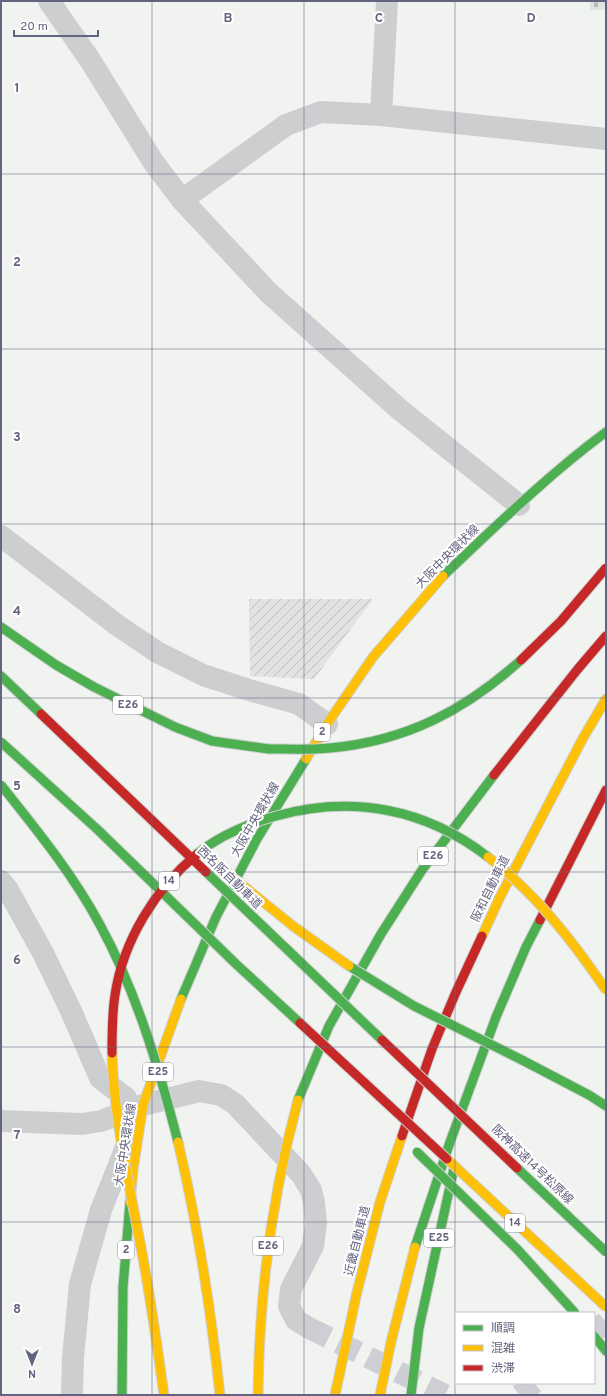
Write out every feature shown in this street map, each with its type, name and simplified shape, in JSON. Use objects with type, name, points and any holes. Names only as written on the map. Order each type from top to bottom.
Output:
[{"type":"main road","name":"大阪中央環状線","points":[[122,1395],[123,1287],[133,1170],[143,1105],[178,1003],[216,917],[257,839],[327,724],[373,657],[442,577],[519,505],[579,452],[606,432]]},
{"type":"main road","name":"E26","points":[[1,627],[27,646],[106,694],[180,730],[205,738],[240,746],[269,749],[301,749],[350,745],[390,737],[425,725],[458,708],[494,684],[551,632],[606,568]]},
{"type":"main road","name":"E26","points":[[258,1395],[262,1300],[270,1230],[287,1139],[298,1100],[333,1019],[381,934],[422,870],[460,819],[577,670],[606,636]]},
{"type":"main road","name":"西名阪自動車道","points":[[1,676],[247,912],[441,1095]]},
{"type":"main road","name":"阪和自動車道","points":[[415,1097],[444,1021],[500,897],[576,752],[606,699]]},
{"type":"main road","points":[[1,742],[98,830],[236,964],[278,1015]]},
{"type":"main road","points":[[112,781],[285,919],[346,964],[379,986],[422,1011],[522,1060],[589,1095],[606,1106]]},
{"type":"main road","name":"E25","points":[[1,785],[46,843],[80,891],[110,943],[130,990],[165,1094],[182,1162],[197,1232],[220,1395]]},
{"type":"main road","points":[[380,1395],[391,1342],[417,1238],[472,1081],[496,1017],[526,947],[606,790]]},
{"type":"main road","name":"14","points":[[164,1395],[150,1298],[119,1137],[112,1069],[112,1032],[115,995],[125,957],[137,928],[153,902],[172,877],[185,865],[207,846],[227,833],[281,814],[310,808],[340,805],[369,806],[398,811],[429,822],[458,837],[484,854],[517,880],[538,900],[564,931],[606,990]]},
{"type":"main road","name":"14","points":[[236,964],[606,1307]]},
{"type":"main road","points":[[310,1048],[321,1059]]},
{"type":"main road","points":[[459,1143],[472,1081]]},
{"type":"main road","name":"阪神高速14号松原線","points":[[441,1095],[606,1252]]},
{"type":"main road","name":"近畿自動車道","points":[[336,1395],[357,1292],[380,1202],[415,1097]]},
{"type":"main road","points":[[394,1130],[518,1250],[574,1312]]},
{"type":"main road","name":"E25","points":[[411,1395],[419,1328],[456,1158]]},
{"type":"main road","points":[[595,1337],[606,1351]]},
{"type":"street","points":[[49,1],[90,60],[154,163],[182,200],[269,293],[399,409],[519,505]]},
{"type":"street","points":[[382,114],[387,1]]},
{"type":"street","points":[[182,200],[286,125],[321,112],[382,114],[606,140]]},
{"type":"street","points":[[1,536],[116,625],[157,652],[203,675],[299,704],[327,724]]},
{"type":"street","points":[[1,881],[8,890],[43,953],[71,1011],[100,1078],[122,1096],[143,1105]]},
{"type":"street","points":[[1,1121],[82,1124],[101,1121],[143,1105],[199,1091],[220,1095],[235,1104],[301,1174],[311,1190],[316,1223],[312,1246],[291,1289],[289,1306],[296,1320],[309,1328]]},
{"type":"street","points":[[72,1395],[73,1358],[80,1284],[101,1210],[143,1105]]},
{"type":"shaded area","points":[[249,599],[373,599],[314,679],[250,676]]},
{"type":"green space","points":[[590,1],[606,1],[606,9],[590,11]]},
{"type":"tunnel","points":[[595,1331],[606,1322]]},
{"type":"tunnel","points":[[309,1328],[445,1395]]},
{"type":"tunnel","points":[[520,1395],[533,1384]]},
{"type":"traffic: fast","points":[[443,576],[543,483],[606,432]]},
{"type":"traffic: fast","points":[[1,627],[56,665],[94,687],[175,727],[212,741],[269,749]]},
{"type":"traffic: fast","points":[[269,749],[330,748],[358,744],[410,730],[456,708],[500,678],[521,660]]},
{"type":"traffic: fast","points":[[1,676],[41,714]]},
{"type":"traffic: fast","points":[[1,742],[98,830],[236,964],[300,1023]]},
{"type":"traffic: fast","points":[[181,999],[216,917],[257,839],[306,759]]},
{"type":"traffic: fast","points":[[298,1100],[329,1026],[381,934],[422,870],[494,775]]},
{"type":"traffic: fast","points":[[1,785],[65,869],[99,923],[112,949],[124,975],[145,1030],[163,1086],[178,1142]]},
{"type":"traffic: fast","points":[[197,854],[215,841],[234,831],[276,816],[304,810],[332,807],[360,807],[387,810],[413,817],[439,827],[464,840],[488,857]]},
{"type":"traffic: fast","points":[[206,872],[382,1040]]},
{"type":"traffic: fast","points":[[415,1247],[450,1142],[496,1017],[526,947],[540,920]]},
{"type":"traffic: fast","points":[[349,966],[414,1006],[522,1060]]},
{"type":"traffic: fast","points":[[522,1060],[589,1095],[606,1106]]},
{"type":"traffic: fast","points":[[417,1152],[518,1250],[574,1312]]},
{"type":"traffic: fast","points":[[411,1395],[419,1328],[454,1168]]},
{"type":"traffic: fast","points":[[517,1168],[606,1252]]},
{"type":"traffic: fast","points":[[122,1395],[123,1287],[130,1202]]},
{"type":"traffic: fast","points":[[595,1337],[606,1351]]},
{"type":"traffic: slow","points":[[306,759],[327,724],[373,657],[443,576]]},
{"type":"traffic: slow","points":[[482,936],[500,897],[583,738],[606,699]]},
{"type":"traffic: slow","points":[[488,857],[522,886],[537,902],[580,953],[606,990]]},
{"type":"traffic: slow","points":[[210,859],[293,926],[349,966]]},
{"type":"traffic: slow","points":[[130,1202],[133,1170],[143,1105],[181,999]]},
{"type":"traffic: slow","points":[[112,1053],[113,1077],[126,1172],[147,1280],[164,1395]]},
{"type":"traffic: slow","points":[[258,1395],[264,1283],[274,1209],[298,1100]]},
{"type":"traffic: slow","points":[[335,1395],[357,1292],[380,1202],[402,1136]]},
{"type":"traffic: slow","points":[[178,1142],[192,1205],[203,1268],[220,1395]]},
{"type":"traffic: slow","points":[[447,1159],[606,1307]]},
{"type":"traffic: slow","points":[[380,1395],[391,1342],[415,1247]]},
{"type":"traffic: jam","points":[[521,660],[561,621],[606,568]]},
{"type":"traffic: jam","points":[[494,775],[577,670],[606,636]]},
{"type":"traffic: jam","points":[[41,714],[206,872]]},
{"type":"traffic: jam","points":[[540,920],[606,790]]},
{"type":"traffic: jam","points":[[112,1053],[115,995],[125,955],[133,936],[143,917],[168,883],[197,854]]},
{"type":"traffic: jam","points":[[402,1136],[432,1049],[482,936]]},
{"type":"traffic: jam","points":[[300,1023],[447,1159]]},
{"type":"traffic: jam","points":[[382,1040],[517,1168]]}]
